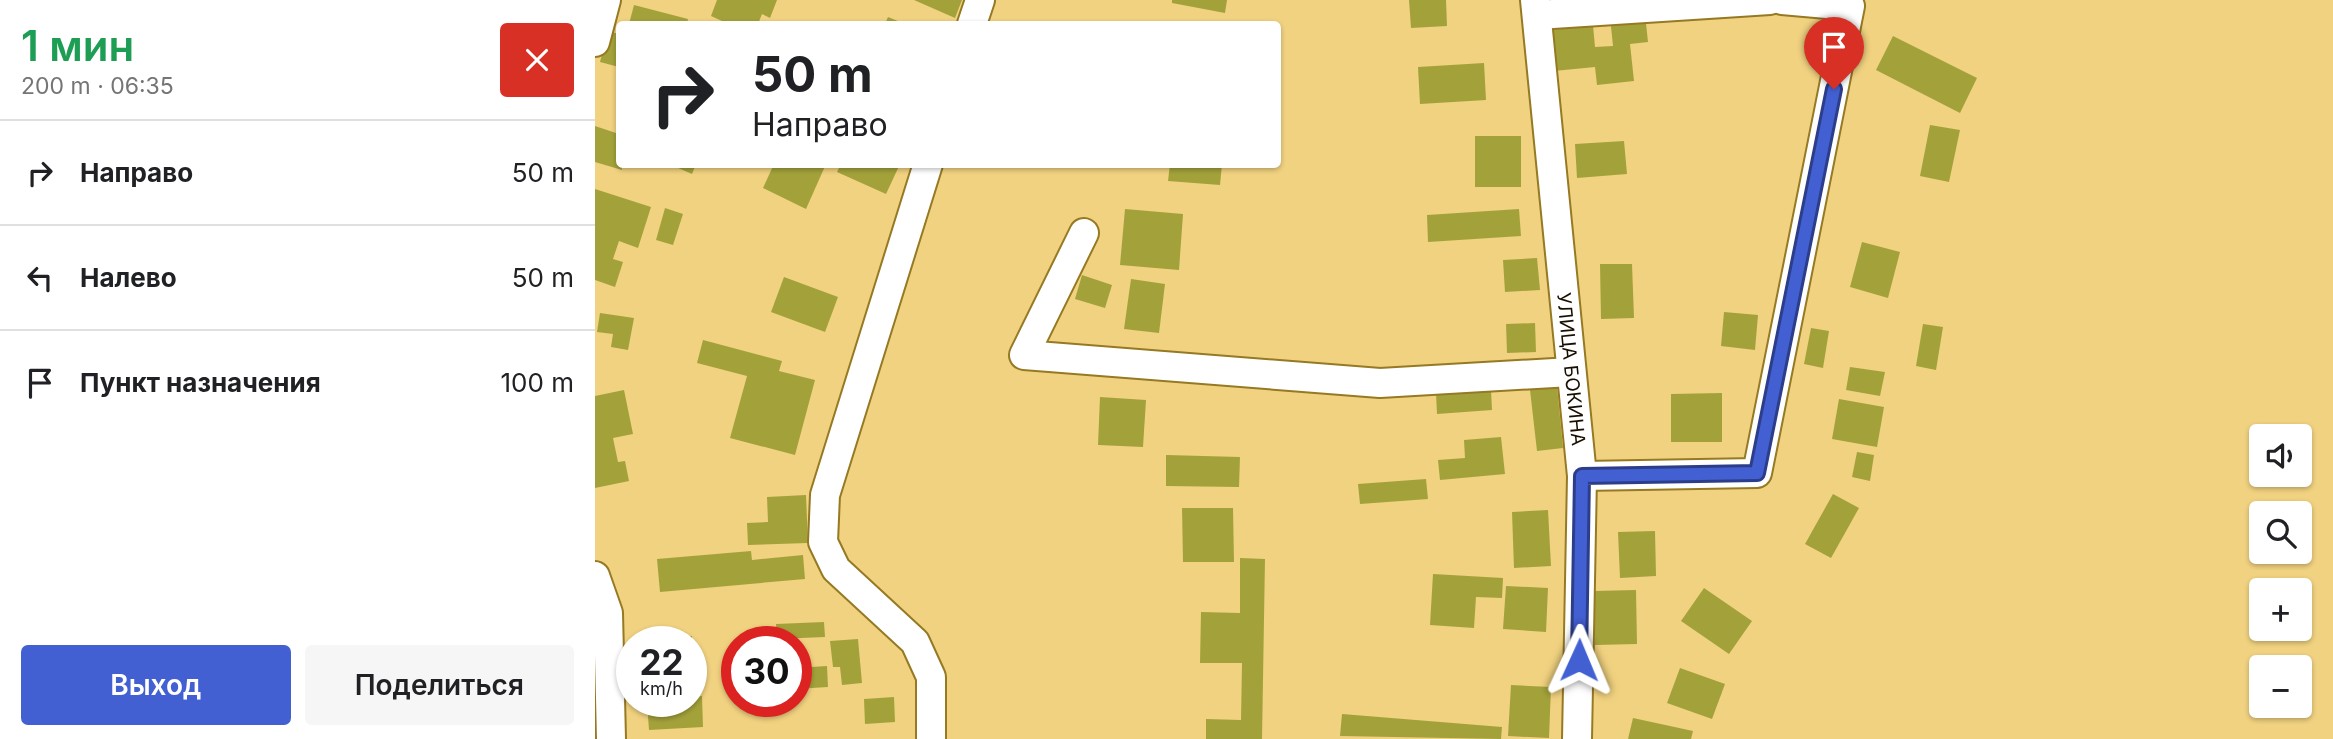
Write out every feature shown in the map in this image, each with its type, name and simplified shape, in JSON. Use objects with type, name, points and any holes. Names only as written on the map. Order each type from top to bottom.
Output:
[{"type":"street","points":[[595,42],[606,0]]},
{"type":"street","points":[[973,21],[980,0]]},
{"type":"street","points":[[1536,7],[1770,0]]},
{"type":"street","points":[[1582,476],[1757,473],[1850,6],[1782,0]]},
{"type":"street","name":"УЛИЦА БОКИНА","points":[[1536,7],[1582,476],[1577,739]]},
{"type":"street","points":[[927,168],[825,495],[823,542],[836,569],[915,642],[931,677],[931,739]]},
{"type":"street","points":[[1084,233],[1024,355],[1380,383],[1571,372]]},
{"type":"street","points":[[595,576],[608,613],[611,739]]},
{"type":"building","points":[[717,0],[777,0],[770,18],[762,14],[759,21],[722,21],[711,16]]},
{"type":"building","points":[[914,0],[962,0],[955,18]]},
{"type":"building","points":[[1172,0],[1227,0],[1225,13],[1172,3]]},
{"type":"building","points":[[1409,0],[1446,0],[1447,26],[1411,28]]},
{"type":"building","points":[[634,5],[688,19],[688,21],[630,21]]},
{"type":"building","points":[[1645,14],[1648,42],[1630,44],[1634,81],[1597,85],[1595,67],[1554,71],[1549,30],[1593,25],[1595,47],[1613,46],[1610,17]]},
{"type":"building","points":[[608,31],[616,33],[616,66],[600,62]]},
{"type":"building","points":[[1893,36],[1977,78],[1960,113],[1876,70]]},
{"type":"building","points":[[1484,63],[1486,100],[1420,104],[1418,67]]},
{"type":"building","points":[[1930,125],[1960,130],[1949,182],[1920,176]]},
{"type":"building","points":[[595,126],[616,133],[616,168],[622,170],[595,162]]},
{"type":"building","points":[[1475,136],[1521,136],[1521,187],[1475,187]]},
{"type":"building","points":[[1624,141],[1627,174],[1577,178],[1575,144]]},
{"type":"building","points":[[678,168],[694,168],[692,174]]},
{"type":"building","points":[[772,168],[824,168],[806,209],[763,188]]},
{"type":"building","points":[[839,168],[898,168],[886,194],[837,172]]},
{"type":"building","points":[[1170,168],[1222,168],[1220,185],[1168,181]]},
{"type":"building","points":[[595,189],[651,207],[638,248],[619,241],[613,259],[623,262],[615,287],[595,280]]},
{"type":"building","points":[[665,208],[683,214],[673,245],[656,240]]},
{"type":"building","points":[[1125,209],[1183,214],[1179,270],[1120,265]]},
{"type":"building","points":[[1519,209],[1521,236],[1428,242],[1427,215]]},
{"type":"building","points":[[1862,242],[1900,252],[1888,298],[1850,287]]},
{"type":"building","points":[[1537,258],[1540,290],[1505,292],[1503,260]]},
{"type":"building","points":[[1600,264],[1632,264],[1634,318],[1601,319]]},
{"type":"building","points":[[1082,275],[1112,285],[1105,308],[1075,299]]},
{"type":"building","points":[[784,277],[838,297],[825,332],[771,312]]},
{"type":"building","points":[[1131,279],[1165,284],[1159,333],[1124,329]]},
{"type":"building","points":[[1724,312],[1758,315],[1755,350],[1721,346]]},
{"type":"building","points":[[600,313],[634,318],[628,350],[611,347],[613,334],[597,332]]},
{"type":"building","points":[[1535,323],[1536,352],[1507,353],[1506,324]]},
{"type":"building","points":[[1923,324],[1943,327],[1936,370],[1916,366]]},
{"type":"building","points":[[1811,328],[1829,331],[1823,368],[1804,364]]},
{"type":"building","points":[[703,340],[782,361],[779,371],[815,380],[795,455],[730,438],[747,376],[697,363]]},
{"type":"building","points":[[1850,367],[1885,372],[1880,396],[1846,390]]},
{"type":"building","points":[[1557,387],[1563,448],[1537,451],[1530,390]]},
{"type":"building","points":[[624,390],[633,434],[613,438],[618,462],[625,461],[629,481],[595,488],[595,396]]},
{"type":"building","points":[[1491,390],[1492,410],[1437,414],[1436,393]]},
{"type":"building","points":[[1722,393],[1722,442],[1671,442],[1671,394]]},
{"type":"building","points":[[1100,397],[1146,400],[1143,447],[1098,445]]},
{"type":"building","points":[[1839,399],[1884,407],[1877,447],[1832,439]]},
{"type":"building","points":[[1501,437],[1505,474],[1440,480],[1438,460],[1465,458],[1464,440]]},
{"type":"building","points":[[1857,452],[1874,455],[1870,481],[1852,477]]},
{"type":"building","points":[[1166,455],[1240,457],[1239,487],[1166,486]]},
{"type":"building","points":[[1426,479],[1428,499],[1360,504],[1358,484]]},
{"type":"building","points":[[1833,494],[1859,508],[1831,558],[1805,544]]},
{"type":"building","points":[[806,495],[808,543],[748,545],[747,523],[768,522],[767,497]]},
{"type":"building","points":[[1182,508],[1233,508],[1234,562],[1183,562]]},
{"type":"building","points":[[1548,510],[1551,566],[1514,568],[1512,512]]},
{"type":"building","points":[[1655,531],[1656,576],[1620,578],[1618,532]]},
{"type":"building","points":[[751,551],[752,560],[803,555],[805,579],[660,592],[657,559]]},
{"type":"building","points":[[1240,558],[1265,559],[1262,739],[1206,739],[1206,719],[1241,720],[1242,663],[1200,663],[1201,612],[1240,613]]},
{"type":"building","points":[[1433,574],[1503,578],[1502,598],[1476,597],[1474,628],[1430,625]]},
{"type":"building","points":[[1506,586],[1548,588],[1546,632],[1503,629]]},
{"type":"building","points":[[1704,588],[1752,621],[1729,654],[1681,621]]},
{"type":"building","points":[[1636,590],[1637,644],[1595,645],[1594,591]]},
{"type":"building","points":[[824,622],[825,637],[812,638],[812,626],[776,624]]},
{"type":"building","points":[[858,639],[862,683],[842,685],[840,667],[833,667],[830,641]]},
{"type":"building","points":[[827,666],[828,687],[812,688],[812,667]]},
{"type":"building","points":[[1680,668],[1725,684],[1712,719],[1667,703]]},
{"type":"building","points":[[1511,685],[1551,687],[1549,738],[1508,736]]},
{"type":"building","points":[[894,697],[895,722],[865,724],[864,699]]},
{"type":"building","points":[[1342,714],[1502,727],[1501,739],[1340,736]]},
{"type":"building","points":[[648,717],[703,717],[703,727],[649,730]]},
{"type":"building","points":[[1633,718],[1693,731],[1691,739],[1628,739]]},
{"type":"route","points":[[1579,660],[1582,476],[1757,473],[1834,89]]}]
